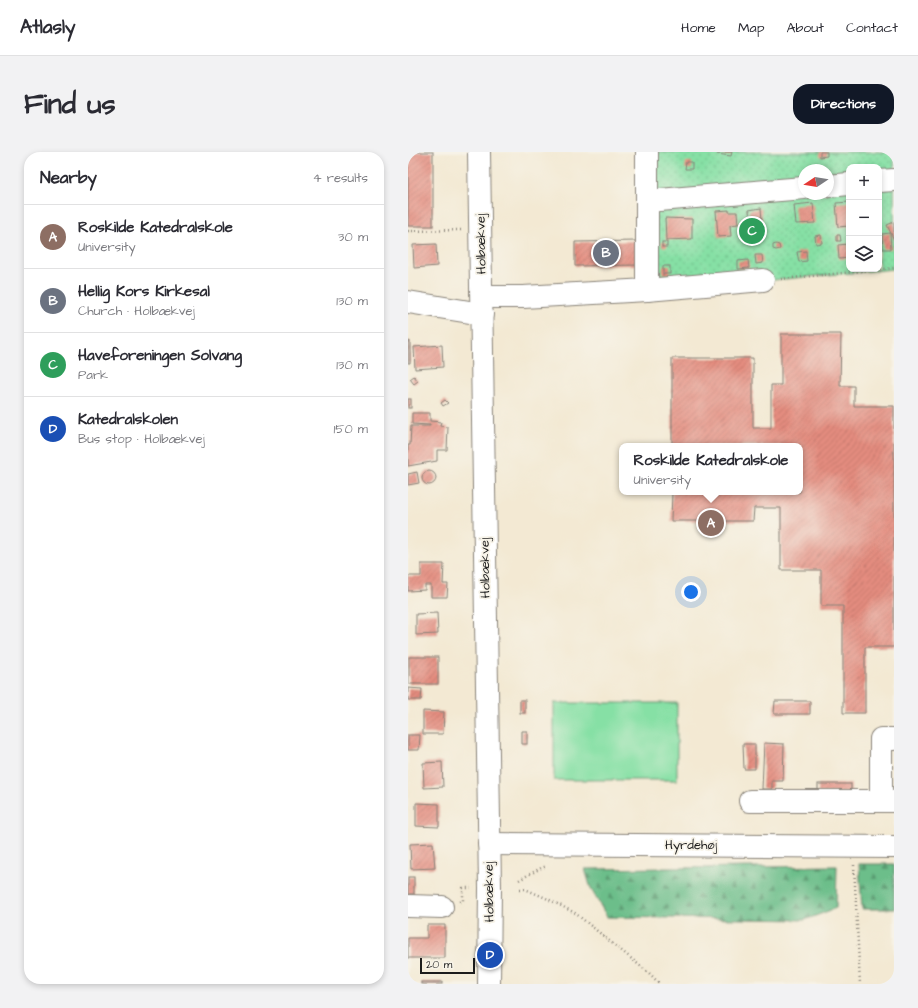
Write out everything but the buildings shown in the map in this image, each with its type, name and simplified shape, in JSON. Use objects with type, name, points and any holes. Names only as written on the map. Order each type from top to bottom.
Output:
[{"type":"street","name":"Holbækvej","points":[[479,152],[490,888],[489,984]]},
{"type":"street","points":[[647,152],[647,290]]},
{"type":"street","points":[[882,181],[894,180]]},
{"type":"street","points":[[834,185],[846,184]]},
{"type":"street","points":[[647,201],[798,188]]},
{"type":"street","points":[[408,302],[482,306],[523,297],[647,290],[762,280]]},
{"type":"street","points":[[750,801],[887,801],[881,739],[894,739]]},
{"type":"street","name":"Hyrdehøj","points":[[489,844],[894,847]]},
{"type":"street","points":[[408,906],[442,907]]},
{"type":"path","points":[[408,231],[480,230]]},
{"type":"path","points":[[762,280],[894,268]]},
{"type":"path","points":[[853,846],[860,984]]},
{"type":"path","points":[[442,907],[463,901],[463,888],[490,888]]},
{"type":"path","points":[[520,889],[525,889],[539,895],[575,913],[649,973],[660,984]]},
{"type":"green space","points":[[657,152],[894,152],[894,269],[882,270],[882,164],[846,164],[846,272],[861,272],[653,291]]},
{"type":"green space","points":[[554,703],[677,703],[677,780],[554,780]]},
{"type":"green space","points":[[859,864],[894,864],[894,909],[862,909]]},
{"type":"green space","points":[[837,866],[836,908],[805,920],[607,917],[591,889],[585,869]]},
{"type":"place","name":"Haveforeningen Solvang","points":[[752,231]]},
{"type":"place","name":"Hellig Kors Kirkesal","points":[[606,253]]},
{"type":"place","name":"Roskilde Katedralskole","points":[[711,523]]},
{"type":"place","name":"Katedralskolen","points":[[490,955]]}]
